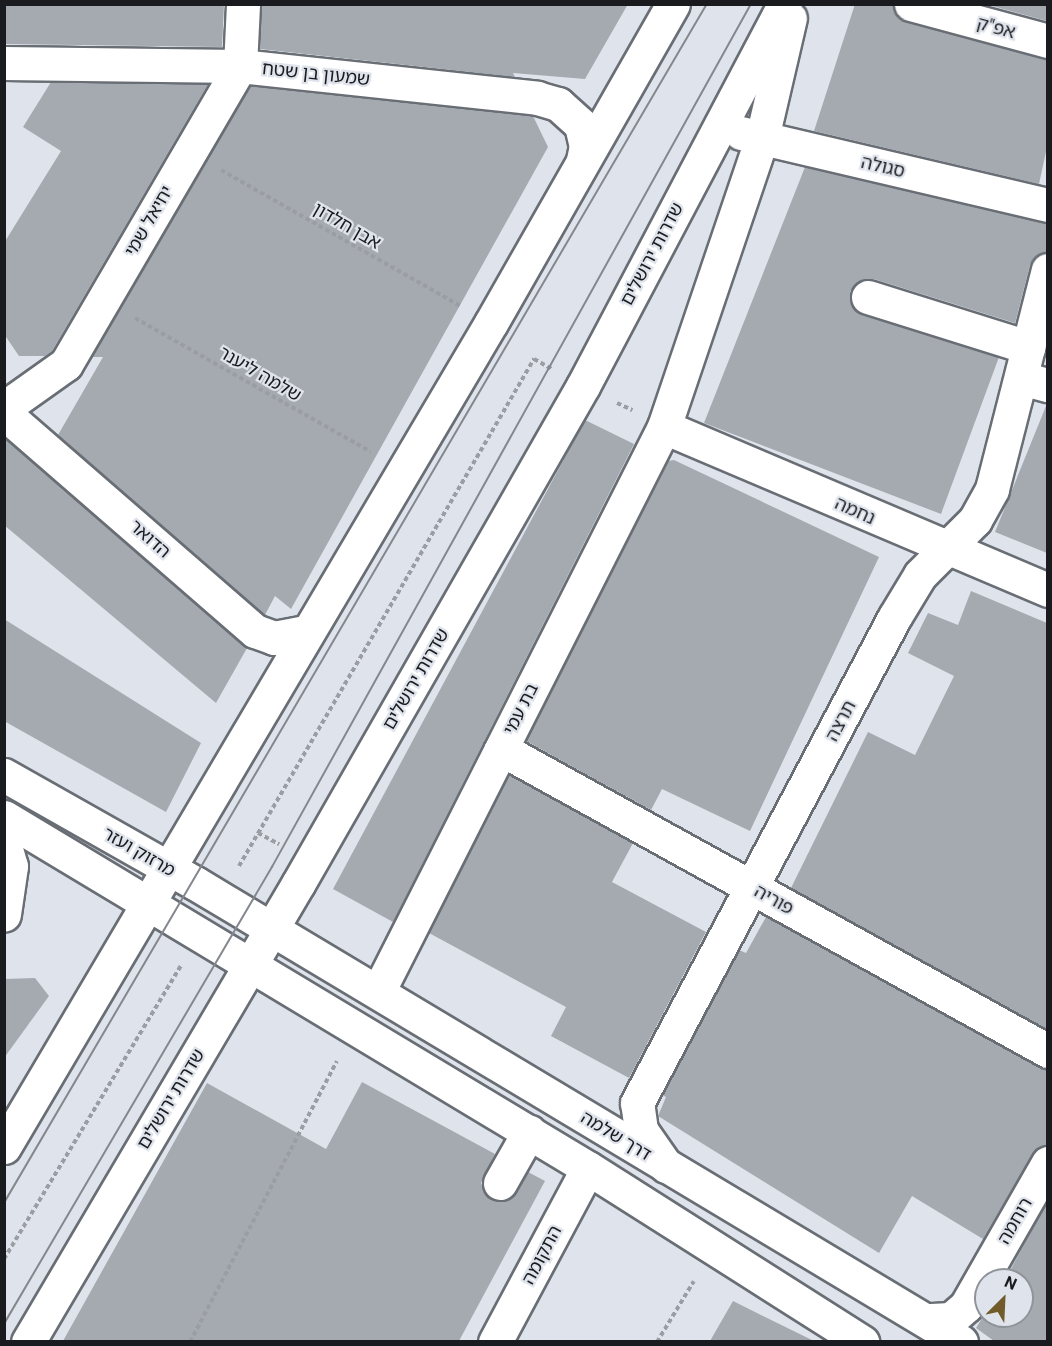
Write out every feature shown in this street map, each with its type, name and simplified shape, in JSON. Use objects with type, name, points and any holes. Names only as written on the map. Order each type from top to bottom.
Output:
[{"type":"street","name":"יחיאל שמי","points":[[4,408],[66,364],[240,66],[243,4]]},
{"type":"street","points":[[4,1147],[169,870],[305,632],[491,323],[673,4]]},
{"type":"street","name":"שדרות ירושלים","points":[[28,1341],[271,931],[583,386],[784,4]]},
{"type":"street","name":"בת עמי","points":[[378,992],[664,427],[762,138],[793,4]]},
{"type":"street","name":"אפ\"ק","points":[[911,4],[1047,41]]},
{"type":"street","name":"שמעון בן שטח","points":[[4,63],[240,66],[537,98],[558,104],[581,125],[586,146],[583,160]]},
{"type":"street","name":"סגולה","points":[[719,128],[1047,205]]},
{"type":"street","name":"תרצה","points":[[666,1166],[641,1130],[638,1103],[894,618],[920,575],[975,520],[992,489],[1032,370],[1047,270]]},
{"type":"street","points":[[868,297],[1032,370]]},
{"type":"street","name":"הדואר","points":[[4,413],[255,631],[274,638],[305,632]]},
{"type":"street","name":"נחמה","points":[[664,427],[946,550],[1047,590]]},
{"type":"street","name":"פוריה","points":[[501,749],[1047,1051]]},
{"type":"street","name":"מרזוק ועזר","points":[[4,775],[220,899],[271,931]]},
{"type":"street","points":[[4,818],[529,1132],[862,1341]]},
{"type":"street","points":[[4,842],[11,866],[4,914]]},
{"type":"street","name":"דרך שלמה","points":[[271,931],[378,992],[666,1166],[931,1320],[961,1341]]},
{"type":"street","points":[[500,1183],[529,1132]]},
{"type":"street","name":"רוחמה","points":[[931,1320],[951,1319],[966,1306],[1047,1163]]},
{"type":"street","name":"התקומה","points":[[495,1341],[588,1168]]},
{"type":"path","name":"אבן חלדון","points":[[189,152],[491,323]]},
{"type":"path","name":"שלמה ליענר","points":[[103,300],[404,471]]},
{"type":"path","points":[[220,899],[534,358],[664,427]]},
{"type":"path","points":[[4,1259],[200,934]]},
{"type":"path","points":[[190,1341],[356,1029]]},
{"type":"path","points":[[657,1341],[701,1270]]},
{"type":"building","points":[[4,4],[224,4],[222,47],[4,44]]},
{"type":"building","points":[[262,4],[628,4],[585,79],[513,73],[515,77],[260,49]]},
{"type":"building","points":[[855,4],[893,4],[897,17],[906,22],[1047,59],[1047,147],[1039,184],[814,131]]},
{"type":"building","points":[[985,4],[1047,4],[1047,21]]},
{"type":"building","points":[[51,82],[208,84],[52,351],[45,356],[19,356],[4,334],[4,243],[61,151],[23,127]]},
{"type":"building","points":[[250,86],[533,116],[548,147],[291,609],[275,596],[265,615],[58,435],[103,357],[92,357]]},
{"type":"building","points":[[805,167],[1047,223],[1047,252],[1035,257],[1030,265],[1015,323],[874,279],[863,279],[850,291],[850,302],[862,315],[999,357],[941,514],[704,423]]},
{"type":"building","points":[[1047,406],[1047,553],[995,532]]},
{"type":"building","points":[[585,420],[634,444],[393,922],[333,889]]},
{"type":"building","points":[[4,438],[247,648],[216,703],[4,525]]},
{"type":"building","points":[[674,460],[879,557],[750,831],[662,789],[651,810],[526,741],[668,461]]},
{"type":"building","points":[[971,591],[1047,623],[1047,1029],[791,888],[868,732],[915,755],[954,676],[908,653],[928,613],[958,625]]},
{"type":"building","points":[[4,619],[201,743],[166,812],[4,721]]},
{"type":"building","points":[[509,775],[633,843],[612,882],[706,932],[629,1078],[551,1036],[566,1007],[429,933]]},
{"type":"building","points":[[766,917],[1047,1070],[1047,1144],[1032,1154],[983,1239],[912,1196],[879,1253],[658,1116],[666,1097],[662,1095],[739,950],[746,953]]},
{"type":"building","points":[[35,978],[49,996],[4,1058],[4,979]]},
{"type":"building","points":[[362,1082],[495,1154],[481,1183],[491,1200],[510,1199],[528,1172],[545,1181],[459,1341],[63,1341],[207,1083],[326,1149]]},
{"type":"building","points":[[1047,1202],[1047,1341],[994,1341],[976,1328],[1034,1328],[1034,1268],[1011,1268]]},
{"type":"building","points":[[733,1301],[755,1312],[814,1341],[710,1341]]},
{"type":"tram line","points":[[4,1203],[707,4]]},
{"type":"tram line","points":[[4,1324],[272,867],[751,4]]}]
